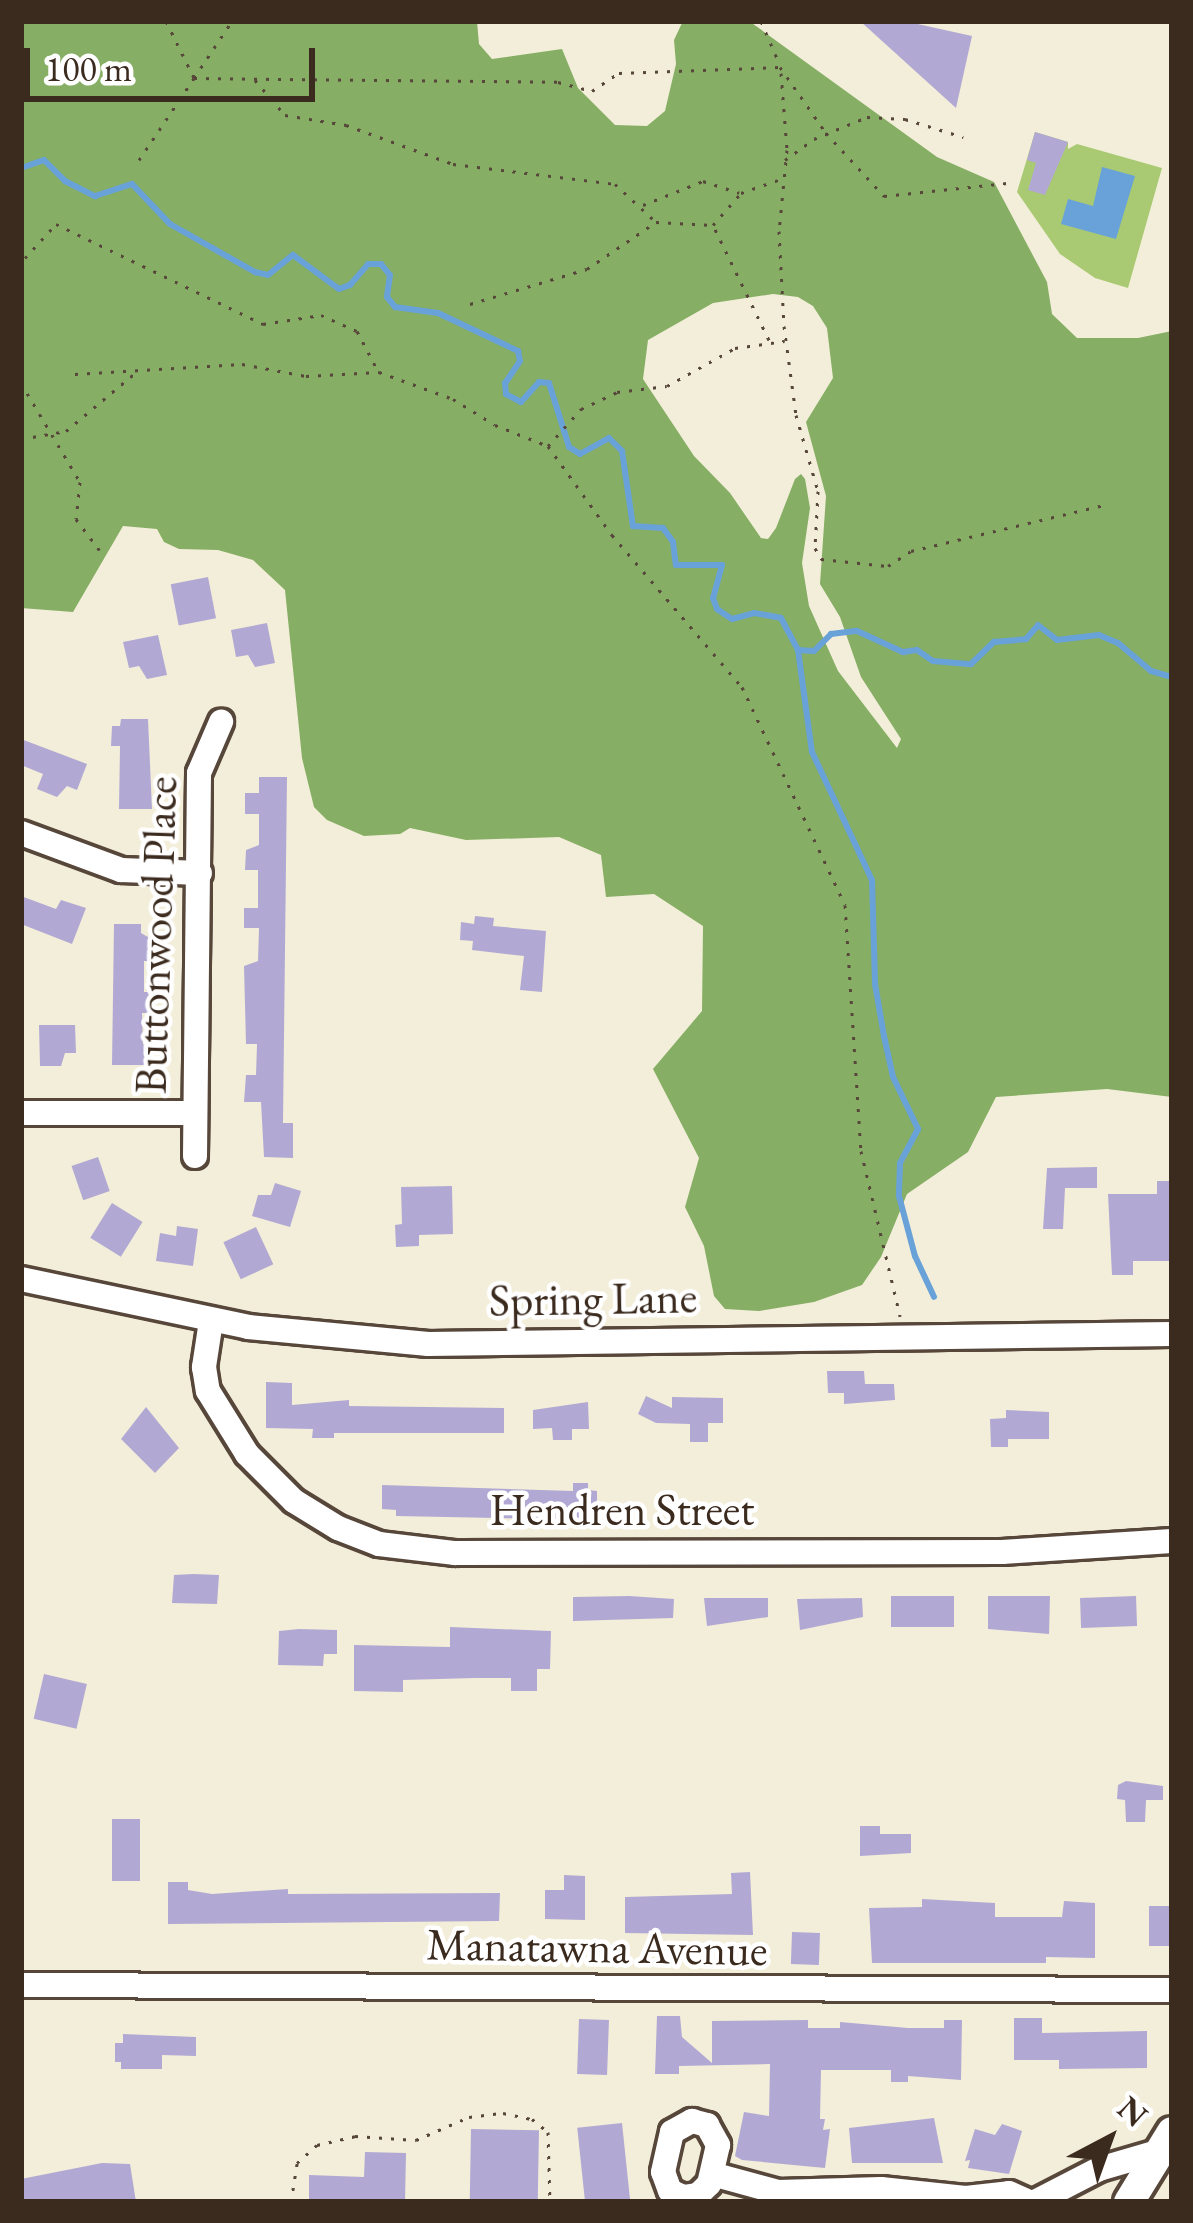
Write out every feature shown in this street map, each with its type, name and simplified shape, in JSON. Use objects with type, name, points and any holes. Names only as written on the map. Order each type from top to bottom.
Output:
[{"type":"main road","points":[[1129,2202],[1167,2142]]},
{"type":"street","name":"Buttonwood Place","points":[[195,1156],[200,772],[221,722]]},
{"type":"street","points":[[21,833],[121,871],[200,873]]},
{"type":"street","points":[[21,1113],[193,1113]]},
{"type":"street","name":"Spring Lane","points":[[21,1280],[211,1321],[428,1343],[1172,1334]]},
{"type":"street","name":"Hendren Street","points":[[211,1321],[204,1366],[208,1390],[257,1466],[317,1517],[359,1538],[402,1550],[1002,1552],[1172,1541]]},
{"type":"street","name":"Manatawna Avenue","points":[[21,1985],[1172,1990]]},
{"type":"street","points":[[712,2174],[755,2188],[802,2194],[881,2189],[966,2198],[1009,2193],[1032,2202],[1167,2142]]},
{"type":"path","points":[[166,21],[194,78]]},
{"type":"path","points":[[139,160],[232,21]]},
{"type":"path","points":[[760,21],[780,67],[826,134],[884,196],[1007,183]]},
{"type":"path","points":[[976,21],[1000,21]]},
{"type":"path","points":[[194,78],[558,82],[592,91],[619,74],[780,67]]},
{"type":"path","points":[[780,67],[786,341],[796,415],[818,490],[815,548],[820,559],[888,566],[911,551],[1108,504]]},
{"type":"path","points":[[254,79],[285,115],[346,124],[453,164],[615,184],[644,205],[656,222]]},
{"type":"path","points":[[784,161],[826,134],[867,117],[905,118],[963,137]]},
{"type":"path","points":[[713,225],[741,194],[782,179]]},
{"type":"path","points":[[644,205],[703,181],[741,194]]},
{"type":"path","points":[[470,304],[587,269],[656,222],[713,225]]},
{"type":"path","points":[[21,256],[25,258],[56,224],[263,324],[321,315],[357,331],[379,372]]},
{"type":"path","points":[[713,225],[770,341]]},
{"type":"path","points":[[548,446],[581,409],[617,392],[667,386],[735,348],[786,341]]},
{"type":"path","points":[[75,374],[242,364],[306,376],[379,372],[453,399],[495,425],[548,446],[613,535],[742,687],[845,905],[861,1151],[905,1335]]},
{"type":"path","points":[[21,439],[66,431],[137,372]]},
{"type":"path","points":[[21,382],[80,482],[76,519],[99,550]]},
{"type":"path","points":[[291,2202],[297,2163],[317,2145],[355,2136],[416,2140],[470,2117],[502,2113],[532,2119],[548,2132],[550,2202]]},
{"type":"green space","points":[[21,21],[477,21],[479,44],[492,59],[562,49],[578,88],[615,125],[647,126],[665,111],[676,64],[674,40],[683,21],[749,21],[937,157],[994,182],[1047,282],[1052,314],[1077,338],[1138,338],[1172,331],[1172,1097],[1107,1089],[996,1097],[968,1152],[907,1194],[881,1257],[862,1285],[814,1302],[759,1311],[725,1309],[714,1296],[704,1246],[685,1207],[699,1158],[653,1069],[702,1011],[703,926],[654,894],[606,897],[601,855],[559,837],[466,840],[410,828],[400,834],[364,836],[327,820],[314,807],[302,758],[285,590],[253,560],[218,550],[179,549],[164,542],[157,529],[123,526],[73,612],[21,608]],"holes":[[[773,294],[798,297],[813,306],[827,328],[833,378],[806,422],[826,496],[820,584],[840,617],[861,677],[901,739],[897,748],[838,671],[809,606],[802,563],[810,508],[805,479],[801,474],[795,479],[776,528],[768,539],[761,538],[730,493],[694,456],[643,379],[648,340],[713,303]]]},
{"type":"green space","points":[[1035,132],[1068,142],[1068,149],[1077,144],[1162,168],[1128,288],[1095,278],[1060,254],[1017,192]]},
{"type":"water","points":[[1102,167],[1135,176],[1116,239],[1061,224],[1068,199],[1093,206]]},
{"type":"building","points":[[860,21],[904,21],[972,36],[956,108]]},
{"type":"building","points":[[1035,132],[1068,142],[1045,195],[1028,190],[1036,163],[1027,160]]},
{"type":"building","points":[[208,577],[216,618],[179,625],[171,584]]},
{"type":"building","points":[[267,623],[275,663],[255,667],[248,655],[236,657],[231,630]]},
{"type":"building","points":[[158,635],[167,675],[147,679],[139,666],[129,668],[123,642]]},
{"type":"building","points":[[121,719],[148,719],[152,809],[119,809],[120,746],[111,746],[112,726],[120,726]]},
{"type":"building","points":[[21,739],[87,764],[77,790],[67,786],[57,797],[37,789],[43,774],[21,765]]},
{"type":"building","points":[[259,777],[287,777],[283,1123],[293,1123],[293,1158],[264,1157],[261,1102],[244,1102],[246,1075],[256,1075],[257,1044],[246,1044],[244,966],[258,961],[259,928],[244,928],[244,908],[258,908],[258,870],[245,870],[246,850],[259,845],[259,814],[245,814],[245,793],[259,793]]},
{"type":"building","points":[[21,896],[56,909],[61,900],[86,908],[72,944],[21,924]]},
{"type":"building","points":[[475,916],[494,918],[493,926],[546,931],[542,992],[520,990],[524,956],[472,950],[473,941],[460,940],[461,922],[474,924]]},
{"type":"building","points":[[114,924],[141,924],[141,933],[153,940],[153,961],[144,961],[144,992],[153,992],[153,1013],[142,1013],[143,1044],[151,1044],[153,1065],[112,1065]]},
{"type":"building","points":[[39,1025],[75,1025],[76,1053],[65,1053],[61,1066],[40,1066]]},
{"type":"building","points":[[98,1157],[110,1191],[83,1200],[72,1166]]},
{"type":"building","points":[[1097,1167],[1097,1188],[1065,1188],[1063,1229],[1043,1229],[1047,1168]]},
{"type":"building","points":[[1157,1181],[1172,1181],[1172,1261],[1133,1261],[1133,1275],[1112,1275],[1108,1194],[1157,1194]]},
{"type":"building","points":[[275,1183],[301,1191],[290,1227],[252,1216],[258,1195],[271,1195]]},
{"type":"building","points":[[452,1186],[453,1234],[419,1235],[419,1246],[396,1247],[395,1225],[402,1224],[401,1187]]},
{"type":"building","points":[[112,1203],[143,1222],[121,1257],[90,1238]]},
{"type":"building","points":[[177,1226],[198,1229],[193,1266],[156,1261],[160,1233],[176,1236]]},
{"type":"building","points":[[256,1227],[273,1264],[241,1279],[223,1242]]},
{"type":"building","points":[[827,1371],[864,1371],[865,1384],[894,1384],[895,1400],[844,1404],[844,1393],[828,1393]]},
{"type":"building","points":[[266,1382],[292,1383],[292,1405],[349,1400],[349,1406],[504,1408],[504,1433],[334,1433],[334,1438],[312,1438],[313,1429],[266,1428]]},
{"type":"building","points":[[646,1396],[672,1408],[672,1397],[723,1398],[723,1423],[708,1423],[708,1442],[690,1442],[690,1424],[656,1423],[638,1414]]},
{"type":"building","points":[[588,1402],[589,1429],[572,1429],[572,1440],[553,1440],[552,1428],[533,1429],[533,1410]]},
{"type":"building","points":[[146,1407],[179,1448],[155,1473],[121,1439]]},
{"type":"building","points":[[1006,1410],[1049,1412],[1049,1439],[1008,1439],[1008,1447],[991,1447],[990,1419],[1006,1418]]},
{"type":"building","points":[[573,1483],[588,1483],[588,1490],[597,1491],[597,1520],[396,1516],[396,1510],[382,1509],[382,1485],[573,1491]]},
{"type":"building","points":[[174,1575],[219,1575],[217,1604],[172,1603]]},
{"type":"building","points":[[891,1596],[954,1596],[954,1627],[891,1627]]},
{"type":"building","points":[[988,1596],[1050,1596],[1049,1634],[988,1629]]},
{"type":"building","points":[[1136,1596],[1137,1626],[1081,1628],[1080,1598]]},
{"type":"building","points":[[573,1597],[674,1599],[673,1618],[573,1621]]},
{"type":"building","points":[[704,1598],[768,1598],[768,1617],[707,1626]]},
{"type":"building","points":[[862,1598],[863,1617],[800,1630],[797,1599]]},
{"type":"building","points":[[450,1627],[551,1631],[550,1669],[537,1669],[537,1691],[511,1691],[511,1678],[475,1678],[403,1680],[403,1692],[354,1691],[354,1645],[450,1647]]},
{"type":"building","points":[[337,1630],[337,1654],[324,1654],[323,1666],[278,1665],[279,1631]]},
{"type":"building","points":[[44,1674],[87,1684],[77,1729],[34,1719]]},
{"type":"building","points":[[1126,1781],[1163,1786],[1163,1800],[1146,1800],[1145,1822],[1126,1822],[1125,1800],[1117,1799],[1118,1785]]},
{"type":"building","points":[[112,1819],[140,1819],[140,1881],[112,1881]]},
{"type":"building","points":[[860,1826],[880,1826],[880,1834],[911,1834],[911,1853],[860,1856]]},
{"type":"building","points":[[750,1872],[753,1935],[625,1933],[625,1897],[732,1894],[731,1873]]},
{"type":"building","points":[[564,1875],[585,1876],[585,1920],[545,1919],[545,1890],[564,1890]]},
{"type":"building","points":[[168,1882],[188,1882],[188,1890],[212,1894],[288,1889],[288,1894],[500,1893],[499,1921],[168,1924]]},
{"type":"building","points":[[922,1899],[995,1903],[995,1917],[1062,1917],[1064,1901],[1095,1903],[1095,1958],[1046,1957],[1046,1963],[872,1963],[869,1908],[922,1907]]},
{"type":"building","points":[[1149,1906],[1172,1906],[1172,1946],[1149,1946]]},
{"type":"building","points":[[792,1932],[820,1933],[819,1965],[791,1964]]},
{"type":"building","points":[[657,2016],[680,2016],[682,2037],[712,2063],[712,2021],[808,2020],[808,2028],[840,2028],[840,2022],[944,2028],[944,2020],[962,2020],[961,2080],[908,2076],[908,2082],[891,2082],[891,2070],[821,2070],[820,2119],[825,2119],[823,2130],[830,2129],[825,2168],[742,2160],[735,2156],[744,2112],[769,2116],[770,2064],[679,2066],[679,2074],[655,2074]]},
{"type":"building","points":[[1014,2018],[1042,2018],[1042,2033],[1147,2031],[1147,2068],[1059,2069],[1059,2060],[1014,2060]]},
{"type":"building","points":[[579,2019],[609,2020],[607,2075],[577,2074]]},
{"type":"building","points":[[123,2034],[196,2037],[196,2056],[162,2055],[162,2069],[121,2069],[121,2062],[115,2062],[115,2043],[123,2043]]},
{"type":"building","points":[[934,2118],[943,2163],[852,2163],[849,2128]]},
{"type":"building","points":[[622,2123],[630,2202],[585,2202],[577,2128]]},
{"type":"building","points":[[1002,2124],[1022,2131],[1009,2174],[968,2168],[970,2160],[965,2161],[975,2129],[995,2135]]},
{"type":"building","points":[[471,2129],[539,2130],[538,2202],[470,2202]]},
{"type":"building","points":[[365,2152],[406,2153],[405,2202],[309,2202],[309,2175],[364,2177]]},
{"type":"building","points":[[102,2163],[130,2164],[136,2202],[21,2202],[21,2179]]},
{"type":"waterway","points":[[21,168],[44,160],[65,181],[95,196],[132,184],[170,224],[255,272],[268,275],[293,255],[339,289],[350,285],[368,264],[381,264],[390,275],[387,297],[395,307],[438,313],[518,351],[520,361],[505,383],[506,394],[521,402],[539,382],[549,383],[569,447],[580,454],[609,438],[622,451],[633,526],[663,528],[673,542],[676,565],[722,565],[713,598],[717,609],[732,619],[754,613],[781,618],[798,650],[814,651],[831,634],[857,631],[903,652],[917,650],[933,661],[971,664],[994,642],[1026,639],[1038,625],[1057,640],[1099,635],[1118,643],[1151,671],[1172,677]]},
{"type":"waterway","points":[[798,650],[812,752],[872,880],[875,984],[884,1036],[893,1077],[918,1129],[900,1163],[899,1196],[915,1256],[934,1297]]}]
